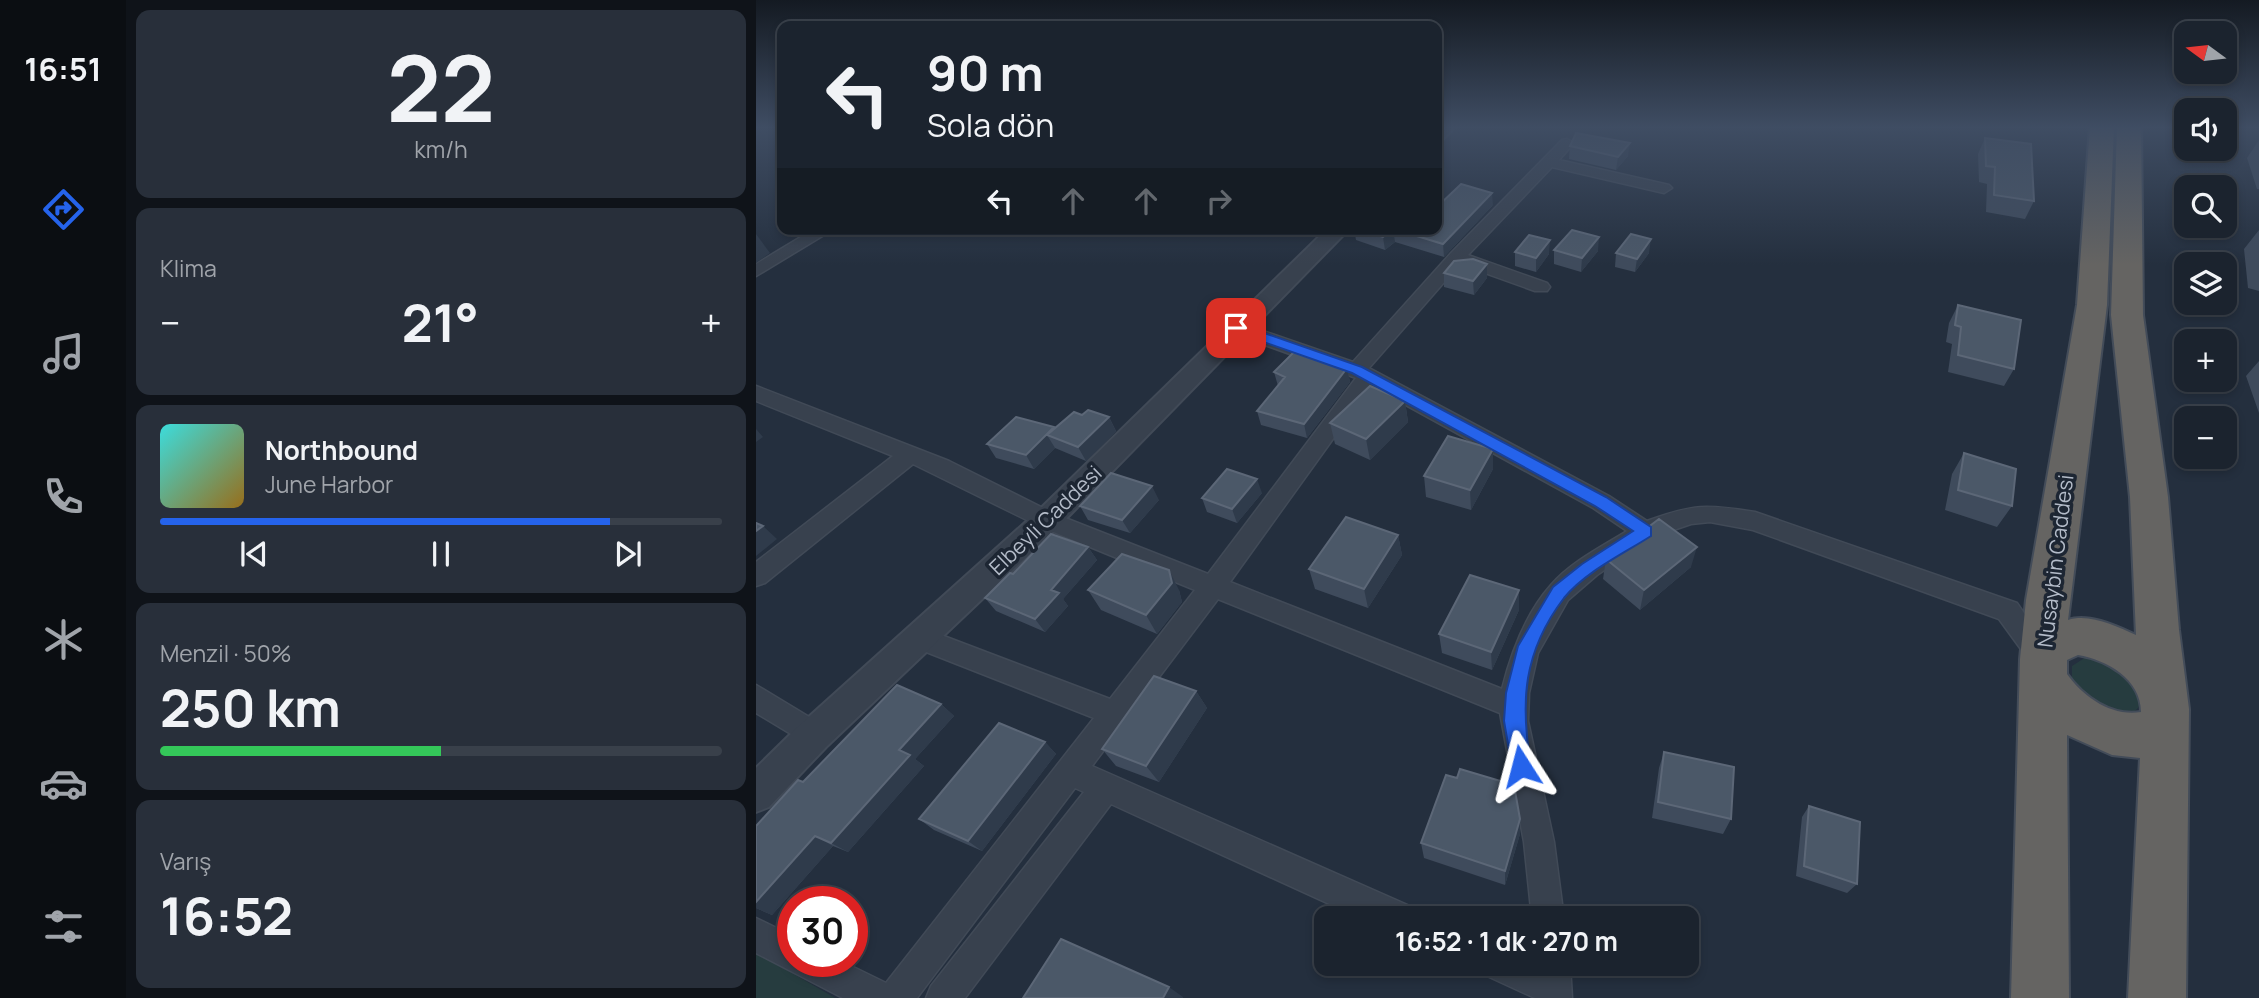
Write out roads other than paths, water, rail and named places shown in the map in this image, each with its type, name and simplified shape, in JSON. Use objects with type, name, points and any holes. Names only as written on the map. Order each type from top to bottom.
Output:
[{"type":"highway","name":"Nusaybin Caddesi","points":[[2040,998],[2043,660],[2047,600],[2092,305],[2099,173]]},
{"type":"highway","points":[[2129,173],[2127,315],[2149,497],[2157,630],[2166,709],[2157,998]]},
{"type":"highway","points":[[2077,636],[2096,638],[2117,646],[2152,674],[2162,692],[2166,709],[2163,722],[2152,732],[2138,737],[2119,736],[2099,730],[2063,706],[2043,674],[2043,660],[2049,647],[2061,639],[2077,636]]},
{"type":"street","points":[[896,998],[1213,586],[1363,373],[1457,257],[1539,173]]},
{"type":"street","points":[[1596,173],[1664,188]]},
{"type":"street","points":[[756,271],[816,235]]},
{"type":"street","name":"Elbeyli Caddesi","points":[[756,794],[814,735],[1047,520],[1236,328],[1333,235]]},
{"type":"street","points":[[1457,257],[1541,287]]},
{"type":"street","points":[[1236,328],[1363,373],[1601,502],[1645,531]]},
{"type":"street","points":[[756,393],[910,455],[1047,520],[1514,706]]},
{"type":"street","points":[[756,576],[910,455]]},
{"type":"street","points":[[1546,906],[1539,842],[1521,766],[1514,706],[1525,651],[1559,593],[1588,568],[1645,531],[1690,515],[1710,513],[1755,521],[2008,611],[2043,660]]},
{"type":"street","points":[[920,638],[1116,714]]},
{"type":"street","points":[[756,698],[814,735]]},
{"type":"street","points":[[1071,772],[1371,906]]},
{"type":"street","points":[[943,998],[1106,787]]},
{"type":"street","points":[[756,935],[777,946]]},
{"type":"street","points":[[1533,976],[1555,984]]},
{"type":"street","points":[[838,977],[879,998]]}]
